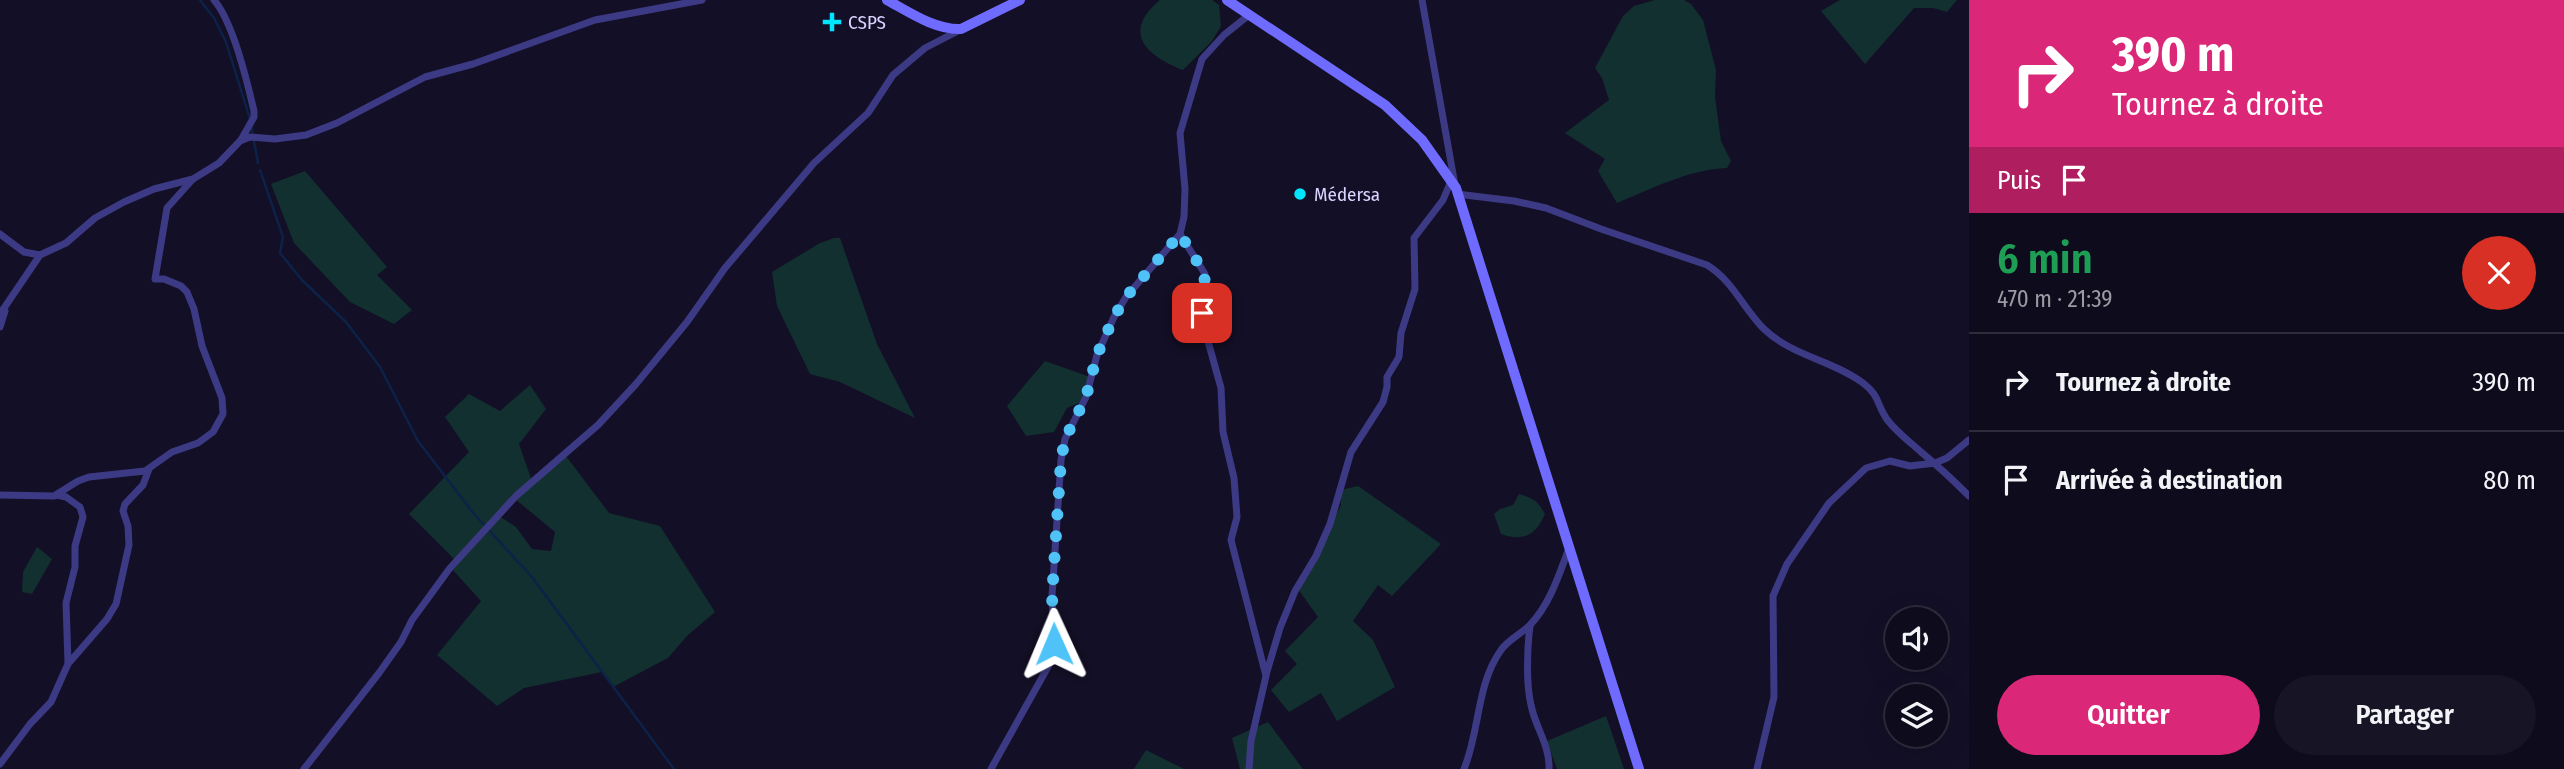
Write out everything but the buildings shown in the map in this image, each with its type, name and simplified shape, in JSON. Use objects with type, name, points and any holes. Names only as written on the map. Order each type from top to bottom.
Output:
[{"type":"street","points":[[57,495],[89,477],[145,471],[172,452],[198,443],[213,432],[223,414],[222,398],[202,346],[194,309],[187,292],[177,284],[155,279],[167,208],[193,179],[219,163],[240,141],[254,117],[233,34],[222,9],[214,0]]},
{"type":"street","points":[[240,141],[250,137],[275,139],[306,135],[337,123],[425,78],[473,64],[594,20],[702,0]]},
{"type":"street","points":[[887,0],[943,28],[961,29]]},
{"type":"street","points":[[304,769],[380,673],[412,620],[450,568],[516,496],[598,425],[636,384],[687,322],[725,268],[814,163],[868,113],[893,75],[925,48],[1020,0]]},
{"type":"street","points":[[1227,0],[1385,105],[1422,140],[1455,187],[1546,208],[1707,265],[1718,272],[1732,286],[1764,329],[1798,352],[1837,367],[1873,391],[1886,418],[1969,496]]},
{"type":"street","points":[[1422,0],[1455,187],[1639,769]]},
{"type":"street","points":[[991,769],[1049,665],[1054,644],[1052,596],[1061,460],[1065,439],[1086,397],[1097,355],[1114,317],[1126,297],[1180,234],[1185,189],[1180,133],[1202,60],[1224,35],[1249,15]]},
{"type":"street","points":[[0,233],[24,252],[40,255],[66,243],[95,218],[124,202],[154,189],[193,179]]},
{"type":"street","points":[[1250,769],[1251,741],[1280,628],[1295,591],[1316,556],[1329,524],[1351,452],[1383,402],[1387,377],[1399,357],[1401,333],[1415,289],[1414,238],[1455,187]]},
{"type":"street","points":[[1180,234],[1205,274],[1202,313],[1221,388],[1223,432],[1234,478],[1237,517],[1231,540],[1266,676]]},
{"type":"street","points":[[0,327],[2,312],[40,255]]},
{"type":"street","points":[[1757,769],[1774,697],[1773,596],[1787,564],[1829,503],[1866,468],[1890,461],[1910,466],[1935,463],[1969,440]]},
{"type":"street","points":[[0,764],[30,724],[51,702],[68,664],[107,619],[116,604],[129,545],[128,526],[123,511],[125,504],[143,485],[149,468]]},
{"type":"street","points":[[0,495],[57,495],[80,507],[83,517],[75,546],[75,567],[66,603],[68,664]]},
{"type":"street","points":[[1464,769],[1473,742],[1487,678],[1501,649],[1530,625],[1554,586],[1569,548]]},
{"type":"street","points":[[1530,625],[1528,644],[1531,704],[1547,747],[1549,769]]},
{"type":"green space","points":[[1160,0],[1212,0],[1219,5],[1221,26],[1212,41],[1183,70],[1158,58],[1143,42],[1140,33],[1148,12]]},
{"type":"green space","points":[[1655,0],[1684,0],[1691,4],[1703,20],[1716,70],[1715,97],[1721,141],[1731,161],[1727,168],[1685,176],[1617,203],[1598,171],[1605,159],[1565,133],[1609,100],[1602,78],[1595,68],[1623,16],[1634,6]]},
{"type":"green space","points":[[1840,0],[1957,0],[1947,12],[1933,8],[1914,8],[1865,64],[1821,11]]},
{"type":"green space","points":[[305,171],[387,267],[377,275],[412,310],[394,324],[350,302],[294,243],[271,184]]},
{"type":"green space","points":[[840,238],[877,344],[915,418],[840,382],[810,374],[777,306],[772,272],[820,243]]},
{"type":"green space","points":[[1045,361],[1090,377],[1085,395],[1079,403],[1067,408],[1054,432],[1026,436],[1007,406]]},
{"type":"green space","points":[[530,385],[546,409],[519,444],[533,484],[566,456],[609,513],[660,526],[715,612],[687,636],[668,658],[613,687],[602,672],[524,688],[497,706],[437,655],[481,601],[451,568],[456,561],[409,514],[469,452],[445,417],[469,394],[500,411]],"holes":[[[515,499],[555,532],[551,551],[532,549],[516,527],[499,516]]]},
{"type":"green space","points":[[1358,486],[1441,544],[1392,596],[1378,585],[1353,621],[1373,640],[1395,687],[1337,721],[1321,693],[1289,712],[1271,690],[1297,664],[1285,651],[1318,617],[1298,589],[1341,505],[1340,490]]},
{"type":"green space","points":[[1519,494],[1535,501],[1545,514],[1538,527],[1528,535],[1516,537],[1501,534],[1494,514],[1513,505]]},
{"type":"green space","points":[[37,547],[52,559],[32,594],[22,592],[23,572]]},
{"type":"green space","points":[[1606,716],[1624,769],[1557,769],[1547,741]]},
{"type":"green space","points":[[1268,722],[1303,769],[1240,769],[1232,738]]},
{"type":"green space","points":[[1146,750],[1184,769],[1134,769]]},
{"type":"waterway","points":[[200,0],[214,18],[226,42],[250,119]]},
{"type":"waterway","points":[[251,125],[258,163]]},
{"type":"waterway","points":[[260,170],[283,237],[280,253],[302,280],[346,322],[380,367],[418,441],[474,514],[532,577],[674,769]]},
{"type":"place","name":"CSPS","points":[[832,22]]},
{"type":"place","name":"Médersa","points":[[1300,194]]},
{"type":"route","points":[[1054,644],[1052,596],[1061,460],[1065,439],[1086,397],[1097,355],[1114,317],[1126,297],[1180,234],[1205,274],[1202,313]]}]
